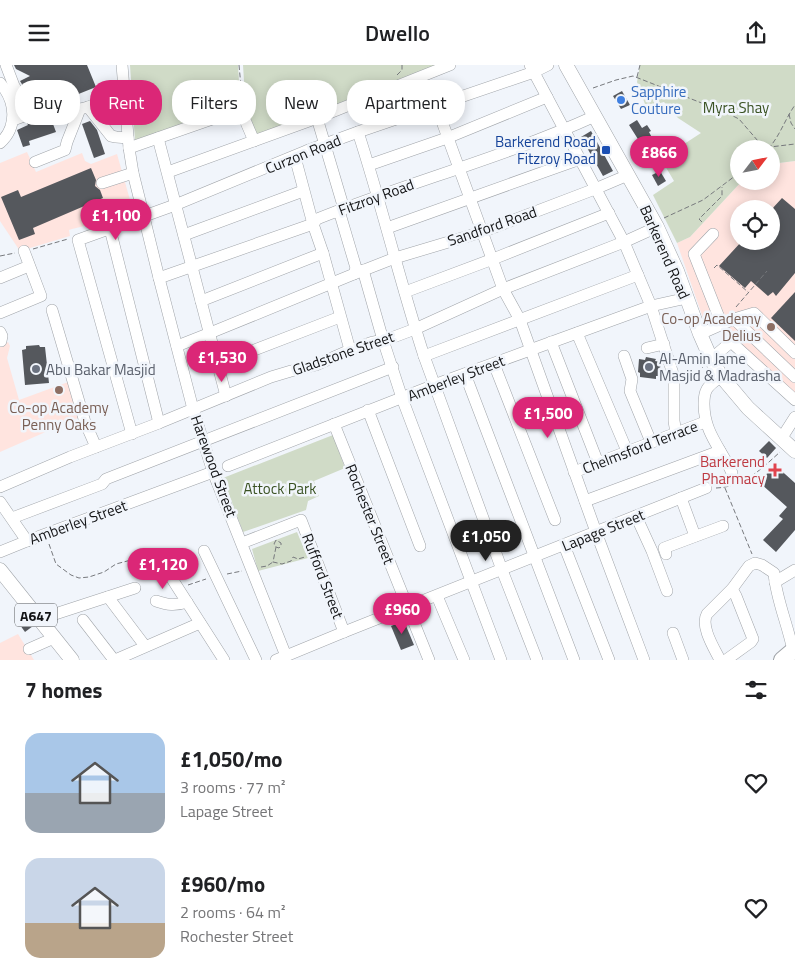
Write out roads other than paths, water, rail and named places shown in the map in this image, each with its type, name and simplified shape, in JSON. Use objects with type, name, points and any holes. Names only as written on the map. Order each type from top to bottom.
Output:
[{"type":"main road","name":"Barkerend Road","points":[[566,65],[656,225],[677,271],[700,335],[711,359],[721,376],[748,409],[788,445]]},
{"type":"main road","name":"A647","points":[[0,570],[72,660]]},
{"type":"street","points":[[6,65],[15,88]]},
{"type":"street","name":"Harewood Street","points":[[122,65],[132,173],[193,409],[214,471],[252,569],[281,658]]},
{"type":"street","points":[[337,110],[450,65]]},
{"type":"street","name":"Curzon Road","points":[[465,94],[532,68],[548,65]]},
{"type":"street","points":[[532,68],[624,242],[651,306],[674,377],[674,421],[676,433]]},
{"type":"street","points":[[0,83],[5,89],[12,108],[13,120],[12,127],[0,143]]},
{"type":"street","points":[[369,165],[447,138],[547,97]]},
{"type":"street","points":[[13,120],[43,109],[84,108],[90,106]]},
{"type":"street","points":[[84,108],[111,136],[128,143],[158,138],[238,110],[242,113],[254,141]]},
{"type":"street","points":[[34,163],[65,150],[84,108]]},
{"type":"street","name":"Fitzroy Road","points":[[159,278],[312,223],[317,219],[377,195],[564,130],[595,116]]},
{"type":"street","points":[[168,172],[298,125]]},
{"type":"street","points":[[319,125],[344,208],[340,214],[358,271],[393,367],[402,398],[501,660]]},
{"type":"street","name":"Curzon Road","points":[[132,434],[78,240],[144,217],[306,151],[378,125]]},
{"type":"street","points":[[443,125],[503,289],[520,321],[591,520],[644,660]]},
{"type":"street","points":[[358,132],[424,356],[537,660]]},
{"type":"street","points":[[158,138],[226,396]]},
{"type":"street","points":[[295,157],[312,223],[323,253],[350,350]]},
{"type":"street","points":[[387,228],[580,159]]},
{"type":"street","points":[[102,183],[132,173]]},
{"type":"street","name":"Sandford Road","points":[[177,346],[358,271],[482,232],[628,175]]},
{"type":"street","points":[[184,235],[303,191]]},
{"type":"street","points":[[405,292],[609,213]]},
{"type":"street","name":"Gladstone Street","points":[[0,487],[271,377],[316,365],[350,350],[415,329],[503,289],[624,242],[656,225]]},
{"type":"street","points":[[110,229],[159,423]]},
{"type":"street","points":[[713,233],[694,254],[722,325]]},
{"type":"street","points":[[0,313],[41,296],[24,251]]},
{"type":"street","points":[[201,301],[323,253]]},
{"type":"street","points":[[0,278],[29,266]]},
{"type":"street","points":[[424,356],[638,275]]},
{"type":"street","name":"Amberley Street","points":[[228,466],[368,410],[551,342],[651,306],[687,298]]},
{"type":"street","points":[[52,310],[85,422],[96,447]]},
{"type":"street","points":[[700,335],[734,319],[754,313],[795,353]]},
{"type":"street","points":[[218,364],[340,317]]},
{"type":"street","points":[[734,319],[795,377]]},
{"type":"street","points":[[0,332],[2,336],[0,341]]},
{"type":"street","points":[[577,333],[627,451]]},
{"type":"street","points":[[551,342],[598,463]]},
{"type":"street","points":[[711,359],[731,342],[795,401]]},
{"type":"street","points":[[647,348],[664,344]]},
{"type":"street","points":[[624,356],[632,379],[630,391],[651,443]]},
{"type":"street","points":[[494,364],[555,520]]},
{"type":"street","points":[[12,518],[102,484],[106,479],[393,367]]},
{"type":"street","points":[[464,374],[574,660]]},
{"type":"street","points":[[721,376],[708,387],[704,395],[705,421],[732,473]]},
{"type":"street","points":[[368,410],[420,546]]},
{"type":"street","points":[[788,445],[795,417]]},
{"type":"street","name":"Chelmsford Terrace","points":[[574,472],[705,421]]},
{"type":"street","name":"Rochester Street","points":[[334,424],[429,660]]},
{"type":"street","points":[[585,501],[720,451]]},
{"type":"street","name":"Amberley Street","points":[[0,552],[214,471]]},
{"type":"street","name":"Lapage Street","points":[[281,658],[706,488]]},
{"type":"street","points":[[681,498],[695,536]]},
{"type":"street","points":[[0,502],[27,541]]},
{"type":"street","points":[[636,516],[667,591]]},
{"type":"street","name":"Rufford Street","points":[[242,543],[301,519],[344,632]]},
{"type":"street","points":[[666,554],[664,548],[723,526]]},
{"type":"street","points":[[564,545],[608,660]]},
{"type":"street","points":[[204,551],[256,660]]},
{"type":"street","points":[[720,660],[706,628],[705,618],[732,589],[749,566],[755,563],[774,573],[790,649]]},
{"type":"street","points":[[775,583],[795,570]]},
{"type":"street","points":[[167,571],[224,660]]},
{"type":"street","points":[[42,623],[49,616],[135,588]]},
{"type":"street","points":[[726,660],[753,639],[732,589]]},
{"type":"street","points":[[436,596],[464,660]]},
{"type":"street","points":[[108,597],[145,646]]},
{"type":"street","points":[[156,601],[178,605],[185,598]]},
{"type":"street","points":[[83,620],[114,660],[200,623]]},
{"type":"street","points":[[673,633],[683,660]]},
{"type":"street","points":[[29,649],[54,637]]},
{"type":"place","name":"Sapphire Couture","points":[[621,100]]},
{"type":"place","name":"Barkerend Road Fitzroy Road","points":[[606,150]]},
{"type":"place","name":"Co-op Academy Delius","points":[[771,327]]},
{"type":"place","name":"Al-Amin Jame Masjid & Madrasha","points":[[649,367]]},
{"type":"place","name":"Abu Bakar Masjid","points":[[36,369]]},
{"type":"place","name":"Co-op Academy Penny Oaks","points":[[59,390]]},
{"type":"place","name":"Barkerend Pharmacy","points":[[775,470]]},
{"type":"park label","name":"Myra Shay","points":[[736,107]]},
{"type":"park label","name":"Attock Park","points":[[280,488]]}]
